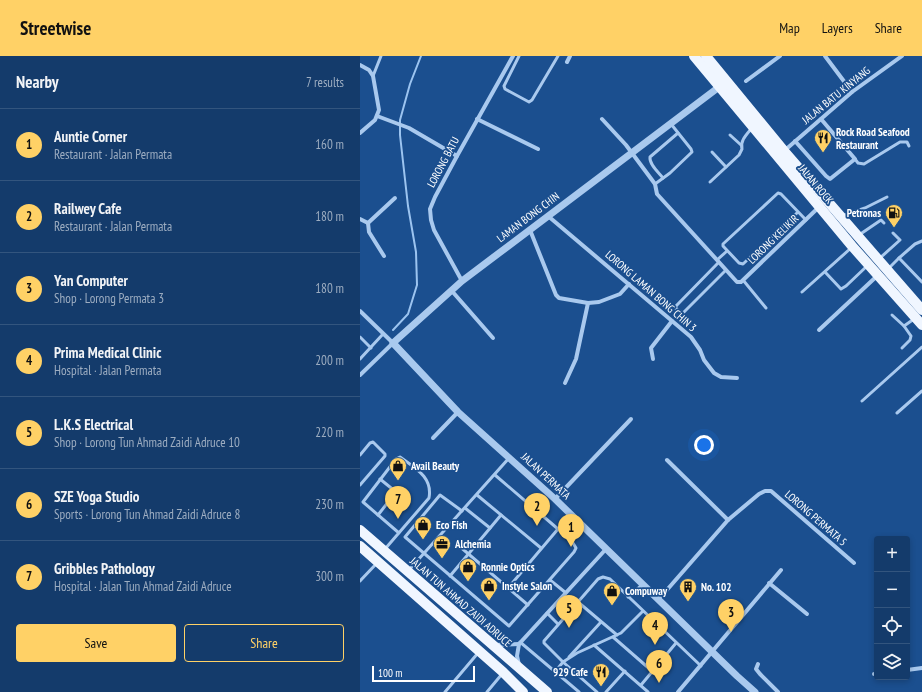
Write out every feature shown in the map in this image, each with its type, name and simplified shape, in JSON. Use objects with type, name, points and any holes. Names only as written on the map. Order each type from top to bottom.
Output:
[{"type":"main road","name":"JALAN ROCK","points":[[694,56],[868,265],[920,318]]},
{"type":"main road","name":"JALAN ROCK","points":[[706,56],[784,151],[887,270],[920,318]]},
{"type":"main road","name":"JALAN TUN AHMAD ZAIDI ADRUCE","points":[[360,530],[547,692]]},
{"type":"main road","points":[[360,546],[503,672],[523,692]]},
{"type":"street","name":"LORONG BATU","points":[[462,280],[434,230],[430,209],[456,156],[513,56]]},
{"type":"street","points":[[567,62],[570,56]]},
{"type":"street","points":[[746,81],[780,56]]},
{"type":"street","points":[[825,56],[852,92]]},
{"type":"street","name":"JALAN BATU KINYANG","points":[[784,151],[852,92],[902,56]]},
{"type":"street","points":[[360,65],[368,70],[373,76],[379,110],[375,120],[360,133]]},
{"type":"street","name":"LAMAN BONG CHIN","points":[[360,375],[462,280],[719,87]]},
{"type":"street","points":[[377,116],[409,128],[456,156]]},
{"type":"street","points":[[477,119],[538,149]]},
{"type":"street","points":[[602,119],[632,152],[655,184],[657,194],[726,270]]},
{"type":"street","points":[[795,141],[830,179],[855,159],[821,119]]},
{"type":"street","points":[[368,223],[394,198]]},
{"type":"street","name":"LORONG KELIKIR","points":[[726,270],[737,282],[741,282],[819,206]]},
{"type":"street","name":"LORONG LAMAN BONG CHIN 3","points":[[548,216],[691,337],[700,350],[704,360],[714,373],[721,377],[737,378]]},
{"type":"street","points":[[360,219],[368,223]]},
{"type":"street","points":[[368,223],[369,232],[384,256]]},
{"type":"street","points":[[530,229],[556,296],[567,300],[588,303],[599,302],[615,297],[620,294],[629,284]]},
{"type":"street","points":[[819,330],[878,275]]},
{"type":"street","points":[[451,290],[492,338]]},
{"type":"street","points":[[565,383],[576,359],[588,303]]},
{"type":"street","points":[[360,311],[393,343]]},
{"type":"street","points":[[653,359],[651,348],[672,321]]},
{"type":"street","name":"JALAN PERMATA","points":[[393,343],[458,412],[555,499],[755,692]]},
{"type":"street","points":[[434,438],[458,412]]},
{"type":"street","points":[[555,499],[631,419]]},
{"type":"street","points":[[667,460],[728,520]]},
{"type":"street","name":"LORONG PERMATA 5","points":[[659,599],[728,520],[765,490],[771,490],[854,563]]},
{"type":"street","points":[[520,669],[518,656],[520,643],[606,549]]},
{"type":"street","points":[[678,692],[781,570]]},
{"type":"street","points":[[769,583],[807,614]]},
{"type":"street","points":[[492,644],[520,643]]},
{"type":"street","points":[[758,664],[756,669],[778,692]]},
{"type":"street","points":[[910,670],[922,668]]},
{"type":"lane","points":[[373,76],[380,56]]},
{"type":"lane","points":[[519,56],[504,86],[505,89],[529,102],[532,100],[558,56]]},
{"type":"lane","points":[[655,184],[670,173],[692,152],[670,123]]},
{"type":"lane","points":[[710,182],[739,155],[742,149],[741,145],[743,139],[753,127]]},
{"type":"lane","points":[[663,178],[652,164],[650,157],[678,133]]},
{"type":"lane","points":[[730,135],[741,145]]},
{"type":"lane","points":[[855,159],[858,163],[864,164],[900,142],[907,142],[909,146]]},
{"type":"lane","points":[[712,152],[726,167]]},
{"type":"lane","points":[[798,212],[743,264],[739,263],[723,246],[723,244],[778,193],[781,194],[806,220]]},
{"type":"lane","points":[[840,216],[865,208],[887,197]]},
{"type":"lane","points":[[857,236],[881,220],[884,223]]},
{"type":"lane","points":[[878,260],[900,240],[893,234]]},
{"type":"lane","points":[[887,270],[915,244],[922,240]]},
{"type":"lane","points":[[802,292],[852,246]]},
{"type":"lane","points":[[726,270],[683,312],[676,309],[676,306],[727,251]]},
{"type":"lane","points":[[900,258],[922,282]]},
{"type":"lane","points":[[825,272],[841,289],[868,265]]},
{"type":"lane","points":[[743,280],[766,308]]},
{"type":"lane","points":[[892,315],[904,326],[911,336],[910,340],[902,348]]},
{"type":"lane","points":[[904,326],[920,318]]},
{"type":"lane","points":[[360,359],[383,334]]},
{"type":"lane","points":[[360,337],[371,348]]},
{"type":"lane","points":[[862,401],[922,349]]},
{"type":"lane","points":[[898,413],[922,391]]},
{"type":"lane","points":[[360,455],[370,443],[373,442],[385,454],[385,456],[360,485]]},
{"type":"lane","points":[[384,551],[429,498],[429,484],[424,475],[400,457],[396,459],[363,502],[399,533]]},
{"type":"lane","points":[[408,572],[510,458]]},
{"type":"lane","points":[[439,495],[405,536],[509,626],[576,548],[573,543],[558,529],[495,475]]},
{"type":"lane","points":[[378,515],[396,492],[380,479]]},
{"type":"lane","points":[[430,492],[441,495],[462,511]]},
{"type":"lane","points":[[477,495],[541,548]]},
{"type":"lane","points":[[465,508],[490,528]]},
{"type":"lane","points":[[450,576],[501,515]]},
{"type":"lane","points":[[508,588],[558,529]]},
{"type":"lane","points":[[458,545],[528,605]]},
{"type":"lane","points":[[360,581],[378,561]]},
{"type":"lane","points":[[597,692],[563,662],[544,643],[544,641],[598,579],[602,577],[610,579],[701,666]]},
{"type":"lane","points":[[550,580],[566,593]]},
{"type":"lane","points":[[628,597],[643,584]]},
{"type":"lane","points":[[578,602],[617,635]]},
{"type":"lane","points":[[567,658],[614,637],[623,631],[643,611]]},
{"type":"lane","points":[[547,613],[558,624]]},
{"type":"lane","points":[[555,672],[601,622]]},
{"type":"lane","points":[[614,637],[652,672]]},
{"type":"lane","points":[[520,643],[579,692]]},
{"type":"lane","points":[[641,685],[676,643]]},
{"type":"lane","points":[[594,645],[648,692]]},
{"type":"lane","points":[[445,692],[480,652]]},
{"type":"lane","points":[[606,692],[624,670]]},
{"type":"lane","points":[[487,692],[503,672]]},
{"type":"waterway","points":[[393,330],[408,314],[417,285],[416,252],[408,206],[400,135],[400,120],[410,84],[421,56]]},
{"type":"place","name":"Rock Road Seafood Restaurant","points":[[823,153]]},
{"type":"place","name":"Petronas","points":[[894,228]]},
{"type":"place","name":"Avail Beauty","points":[[398,481]]},
{"type":"place","name":"Gribbles Pathology","points":[[398,519]]},
{"type":"place","name":"Railwey Cafe","points":[[537,526]]},
{"type":"place","name":"Eco Fish","points":[[423,540]]},
{"type":"place","name":"Auntie Corner","points":[[571,547]]},
{"type":"place","name":"Alchemia","points":[[442,559]]},
{"type":"place","name":"Ronnie Optics","points":[[468,582]]},
{"type":"place","name":"Instyle Salon","points":[[489,601]]},
{"type":"place","name":"No. 102","points":[[688,602]]},
{"type":"place","name":"Compuway","points":[[612,606]]},
{"type":"place","name":"L.K.S Electrical","points":[[569,628]]},
{"type":"place","name":"Yan Computer","points":[[731,632]]},
{"type":"place","name":"Prima Medical Clinic","points":[[655,645]]},
{"type":"place","name":"SZE Yoga Studio","points":[[659,683]]},
{"type":"place","name":"929 Cafe","points":[[601,687]]}]
